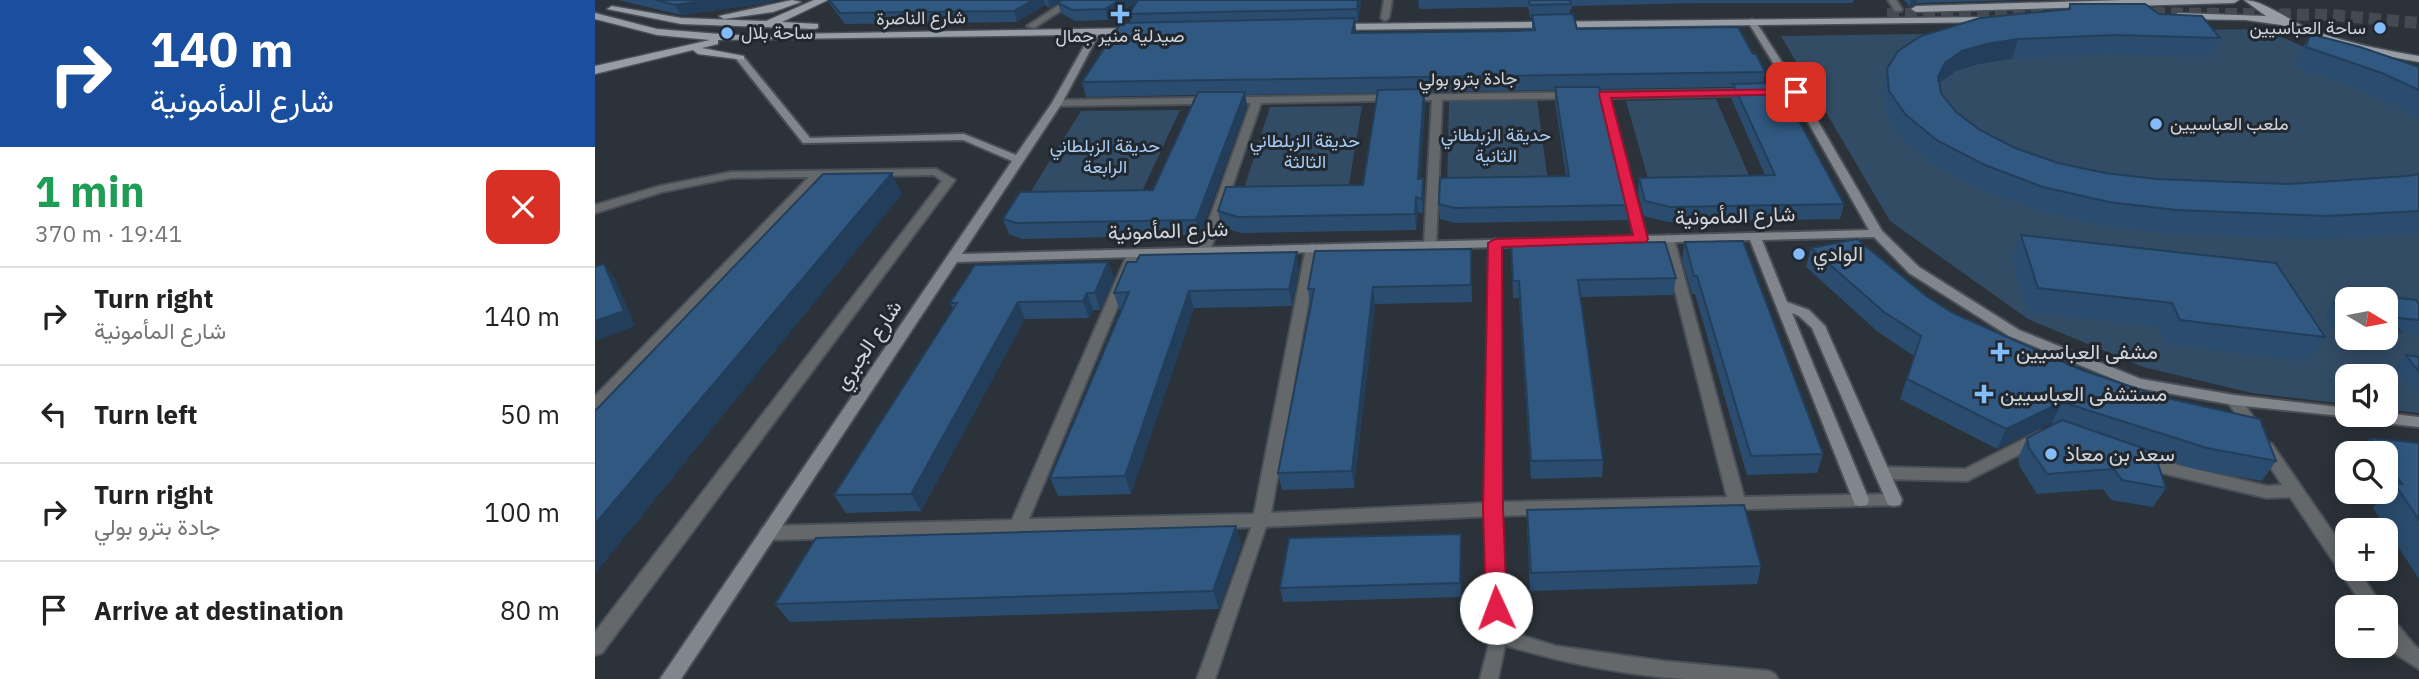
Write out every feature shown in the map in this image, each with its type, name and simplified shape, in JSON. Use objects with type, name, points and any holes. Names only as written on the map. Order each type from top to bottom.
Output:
[{"type":"main road","points":[[1915,9],[2234,0]]},
{"type":"main road","points":[[2249,0],[2286,22],[2343,42],[2417,59]]},
{"type":"main road","points":[[657,32],[681,21],[820,1]]},
{"type":"main road","points":[[820,1],[808,11],[809,16],[827,26]]},
{"type":"main road","points":[[595,68],[732,38],[765,25],[799,4]]},
{"type":"main road","points":[[1871,9],[1895,4],[1915,9],[2195,8]]},
{"type":"main road","points":[[595,5],[681,21]]},
{"type":"main road","points":[[1331,19],[1668,11]]},
{"type":"main road","points":[[1542,23],[1887,14]]},
{"type":"main road","points":[[595,16],[657,32],[732,38]]},
{"type":"main road","points":[[2169,17],[2246,17],[2286,22]]},
{"type":"main road","points":[[1317,28],[1542,23],[2007,20]]},
{"type":"main road","name":"شارع الناصرة","points":[[681,21],[827,26],[1152,27],[1096,32],[732,38]]},
{"type":"main road","points":[[595,68],[657,45],[657,32]]},
{"type":"main road","points":[[732,38],[740,58]]},
{"type":"main road","points":[[663,54],[705,51],[740,58]]},
{"type":"street","points":[[1031,26],[1073,0]]},
{"type":"street","points":[[1385,18],[1388,0]]},
{"type":"street","points":[[1752,23],[1796,92],[1877,233],[1914,270],[2014,333],[2138,383],[2234,400],[2335,413]]},
{"type":"street","name":"شارع الجبري","points":[[670,679],[1057,103],[1096,32]]},
{"type":"street","points":[[740,58],[807,141],[964,138],[1018,160]]},
{"type":"street","name":"جادة بترو بولي","points":[[1057,103],[1796,92]]},
{"type":"street","points":[[1604,94],[1641,239]]},
{"type":"street","points":[[1430,245],[1437,97]]},
{"type":"street","points":[[1204,251],[1258,100]]},
{"type":"street","points":[[595,209],[660,189],[731,175],[936,172],[949,180],[595,647]]},
{"type":"street","points":[[595,405],[818,174]]},
{"type":"street","name":"شارع المأمونية","points":[[952,258],[1877,233]]},
{"type":"street","points":[[1754,236],[1861,500]]},
{"type":"street","points":[[1668,239],[1737,503]]},
{"type":"street","points":[[1493,509],[1495,243]]},
{"type":"street","points":[[1261,520],[1312,248]]},
{"type":"street","points":[[1018,525],[1134,253]]},
{"type":"street","points":[[768,533],[1261,520],[1493,509],[1894,500],[1818,326],[1804,313],[1783,305]]},
{"type":"street","points":[[2234,400],[2335,551]]},
{"type":"street","points":[[2398,420],[2419,422]]},
{"type":"street","points":[[1882,473],[1967,475],[2051,431]]},
{"type":"street","points":[[2129,458],[2207,480],[2267,492],[2294,491]]},
{"type":"street","points":[[2398,640],[2419,660]]},
{"type":"lane","points":[[1489,679],[1499,636],[1493,509]]},
{"type":"lane","points":[[1206,679],[1261,520]]},
{"type":"lane","points":[[1499,636],[1556,653],[1663,669],[1769,679]]},
{"type":"green space","points":[[2263,29],[2320,54],[2419,79],[2419,413],[2398,411],[2398,364],[2335,364],[2335,403],[2252,393],[2143,367],[2028,319],[1890,221],[1781,36]]},
{"type":"green space","name":"حديقة الزبلطاني الثانية","points":[[1537,99],[1549,189],[1447,191],[1449,101]]},
{"type":"green space","points":[[1716,99],[1754,187],[1651,189],[1626,101]]},
{"type":"green space","name":"حديقة الزبلطاني الثالثة","points":[[1362,106],[1347,196],[1241,198],[1270,107]]},
{"type":"green space","name":"حديقة الزبلطاني الرابعة","points":[[1180,110],[1137,202],[1023,204],[1081,111]]},
{"type":"building","points":[[656,0],[708,0],[675,5]]},
{"type":"building","points":[[829,0],[1033,0],[1014,11],[840,13]]},
{"type":"building","points":[[1062,0],[1120,0],[1105,9],[1072,10],[1058,3]]},
{"type":"building","points":[[1138,0],[1358,0],[1357,9],[1129,14]]},
{"type":"building","points":[[1529,0],[1570,0],[1571,4],[1530,5]]},
{"type":"building","points":[[2070,4],[2145,4],[2159,14],[2202,16],[2220,38],[2114,35],[2018,39],[1986,44],[1962,51],[1945,63],[1938,77],[1941,93],[1956,112],[1980,130],[2015,148],[2058,163],[2105,173],[2157,179],[2289,184],[2419,174],[2419,211],[2327,216],[2176,210],[2109,202],[2043,187],[1985,165],[1938,141],[1906,115],[1889,91],[1887,69],[1898,51],[1921,36],[1980,18],[2070,9]]},
{"type":"building","points":[[1573,14],[1577,29],[1738,27],[1765,72],[1082,82],[1121,23],[1355,18],[1352,33],[1516,31],[1535,30],[1532,15]]},
{"type":"building","points":[[2310,34],[2419,67],[2419,90],[2382,73],[2306,47]]},
{"type":"building","points":[[1733,84],[1779,84],[1844,204],[1670,207],[1645,201],[1639,178],[1775,175]]},
{"type":"building","points":[[1555,87],[1599,87],[1629,205],[1455,208],[1439,204],[1440,178],[1569,176]]},
{"type":"building","points":[[1424,89],[1418,179],[1423,179],[1422,199],[1416,197],[1415,214],[1238,217],[1218,211],[1226,187],[1363,185],[1378,90]]},
{"type":"building","points":[[1198,92],[1245,92],[1196,220],[1016,223],[1003,219],[1020,192],[1153,190]]},
{"type":"building","points":[[892,173],[595,524],[595,411],[823,174]]},
{"type":"building","points":[[2021,235],[2276,263],[2325,337],[2180,320],[2172,303],[2038,288]]},
{"type":"building","points":[[1857,239],[1926,296],[1953,313],[2079,369],[2162,397],[2260,419],[2276,461],[2207,448],[2062,402],[2006,429],[1907,379],[1921,336],[1884,312],[1811,248]]},
{"type":"building","points":[[1743,241],[1823,454],[1751,456],[1685,242]]},
{"type":"building","points":[[1665,242],[1676,278],[1578,280],[1603,460],[1531,461],[1519,281],[1513,281],[1511,245]]},
{"type":"building","points":[[1471,249],[1471,285],[1373,287],[1352,471],[1278,473],[1314,289],[1308,289],[1315,251]]},
{"type":"building","points":[[1297,252],[1289,289],[1189,291],[1125,476],[1050,478],[1129,292],[1114,293],[1127,262],[1136,262],[1140,255]]},
{"type":"building","points":[[1108,262],[1095,293],[1087,293],[1083,301],[1018,302],[911,494],[834,495],[957,303],[950,303],[975,265]]},
{"type":"building","points":[[604,264],[624,311],[595,321],[595,267]]},
{"type":"building","points":[[2398,298],[2416,300],[2419,304],[2419,320],[2398,318]]},
{"type":"building","points":[[2406,355],[2419,357],[2419,372]]},
{"type":"building","points":[[2062,420],[2154,452],[2166,488],[2122,480],[2114,469],[2047,474],[2029,448],[2027,438]]},
{"type":"building","points":[[2370,438],[2419,443],[2419,520],[2398,489],[2398,484],[2402,484],[2398,478],[2398,441],[2372,441]]},
{"type":"building","points":[[1744,505],[1761,566],[1531,573],[1527,510]]},
{"type":"building","points":[[1236,526],[1213,591],[775,604],[816,538]]},
{"type":"building","points":[[1461,534],[1460,583],[1280,588],[1289,538]]},
{"type":"tunnel","points":[[1887,14],[2044,13]]},
{"type":"tunnel","points":[[2135,13],[2332,15],[2419,23]]},
{"type":"place","name":"صيدلية منير جمال","points":[[1120,14]]},
{"type":"place","name":"ساحة العباسيين","points":[[2380,28]]},
{"type":"place","name":"ساحة بلال","points":[[727,33]]},
{"type":"place","name":"ملعب العباسيين","points":[[2156,124]]},
{"type":"place","name":"الوادي","points":[[1799,254]]},
{"type":"place","name":"مشفى العباسيين","points":[[2000,352]]},
{"type":"place","name":"مستشفى العباسيين","points":[[1984,394]]},
{"type":"place","name":"سعد بن معاذ","points":[[2051,454]]},
{"type":"route","points":[[1496,608],[1493,509],[1495,243],[1641,239],[1604,94],[1796,92]]}]
